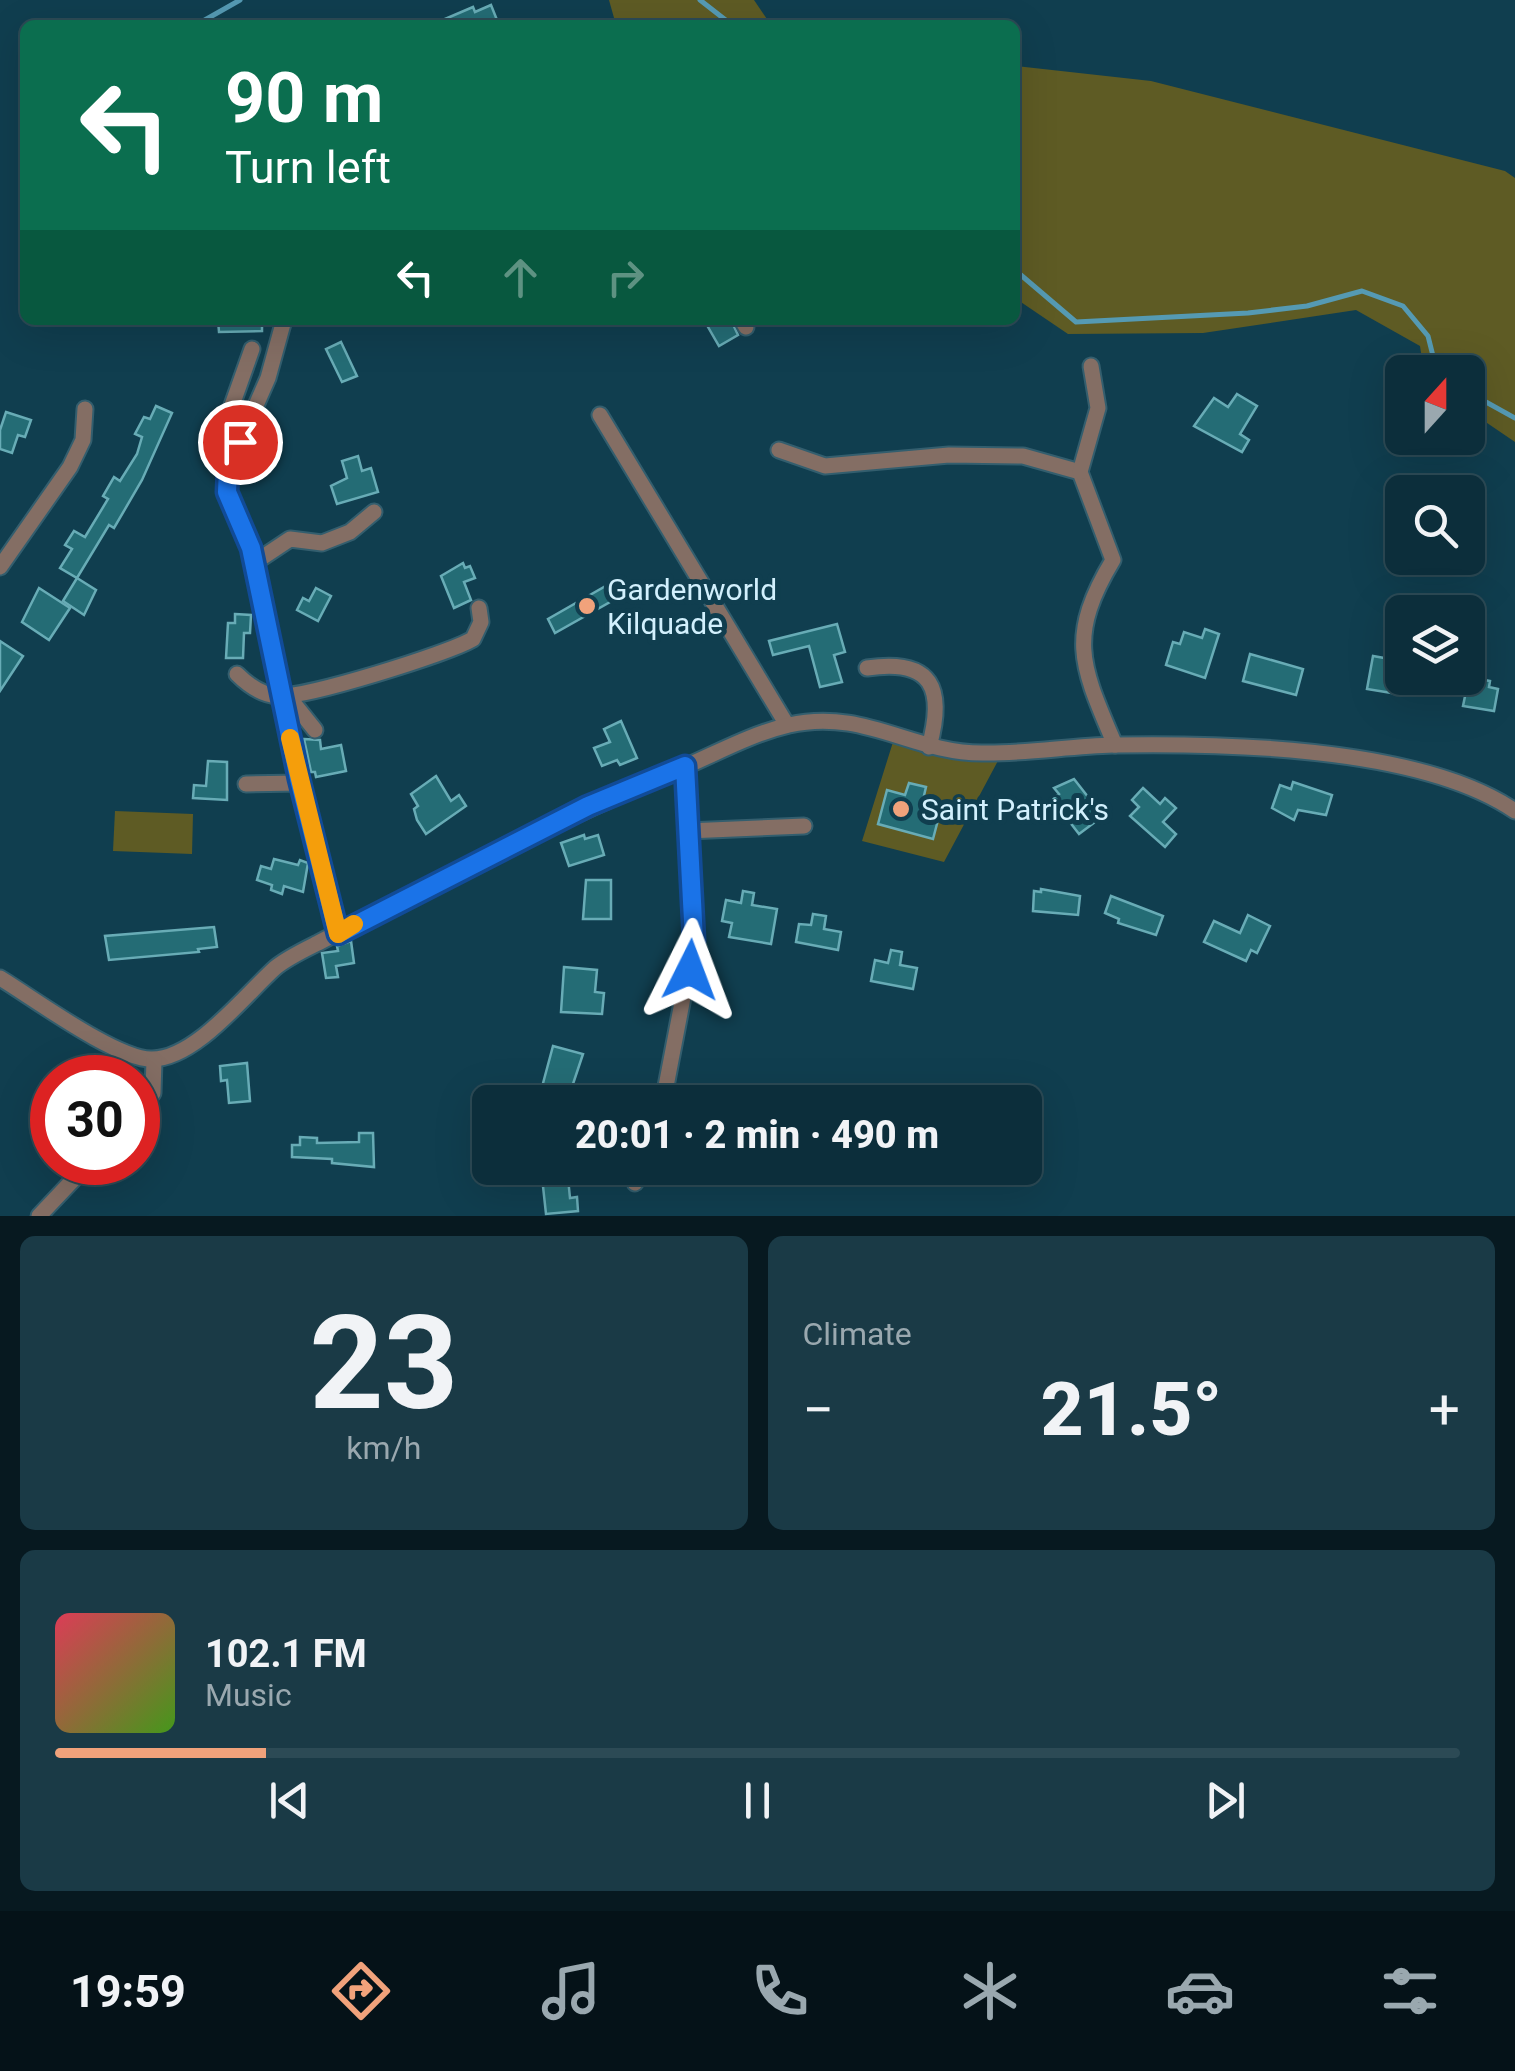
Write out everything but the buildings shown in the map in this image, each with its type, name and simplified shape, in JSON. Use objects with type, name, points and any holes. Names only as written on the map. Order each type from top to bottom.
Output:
[{"type":"street","points":[[283,325],[268,378],[230,465],[227,492],[254,563],[258,597],[284,696],[300,783],[338,934]]},
{"type":"street","points":[[230,465],[219,442],[252,348]]},
{"type":"street","points":[[1091,366],[1098,408],[1080,472],[1113,560],[1088,602],[1084,668],[1115,745]]},
{"type":"street","points":[[0,567],[70,467],[83,440],[85,410]]},
{"type":"street","points":[[600,414],[787,726]]},
{"type":"street","points":[[779,450],[825,466],[949,455],[1024,456],[1080,472]]},
{"type":"street","points":[[254,563],[290,540],[322,542],[350,532],[374,512]]},
{"type":"street","points":[[238,674],[259,690],[284,696],[464,644],[474,639],[479,627],[478,608]]},
{"type":"street","points":[[867,668],[894,664],[923,676],[934,693],[939,712],[929,746]]},
{"type":"street","points":[[284,696],[315,730]]},
{"type":"street","points":[[160,1058],[188,1048],[279,964],[588,806],[787,726],[828,720],[889,730],[929,746],[980,754],[1115,745],[1233,747],[1339,756],[1439,774],[1515,810]]},
{"type":"street","points":[[666,1085],[694,940],[685,766]]},
{"type":"street","points":[[246,784],[300,783]]},
{"type":"street","points":[[687,831],[804,826]]},
{"type":"street","points":[[0,978],[131,1055]]},
{"type":"street","points":[[39,1216],[68,1185]]},
{"type":"shaded area","points":[[609,0],[754,0],[768,20],[615,20]]},
{"type":"shaded area","points":[[1020,67],[1151,81],[1505,171],[1515,178],[1515,442],[1485,422],[1485,355],[1421,355],[1420,346],[1356,310],[1203,333],[1068,334],[1020,301]]},
{"type":"shaded area","points":[[893,742],[926,753],[1000,757],[944,862],[862,841]]},
{"type":"shaded area","points":[[115,811],[193,814],[192,854],[113,851]]},
{"type":"waterway","points":[[205,20],[240,0]]},
{"type":"waterway","points":[[700,0],[726,20]]},
{"type":"waterway","points":[[1020,274],[1076,322],[1248,313],[1307,306],[1362,291],[1403,306],[1428,336],[1433,355]]},
{"type":"waterway","points":[[1485,401],[1515,418]]},
{"type":"slow traffic","points":[[290,738],[338,934],[354,924]]},
{"type":"place","name":"Gardenworld Kilquade","points":[[587,606]]},
{"type":"place","name":"Saint Patrick's","points":[[901,809]]},
{"type":"route","points":[[240,442],[228,469],[227,492],[251,548],[258,597],[299,779],[338,934],[588,806],[685,766],[694,940],[690,970]]}]
